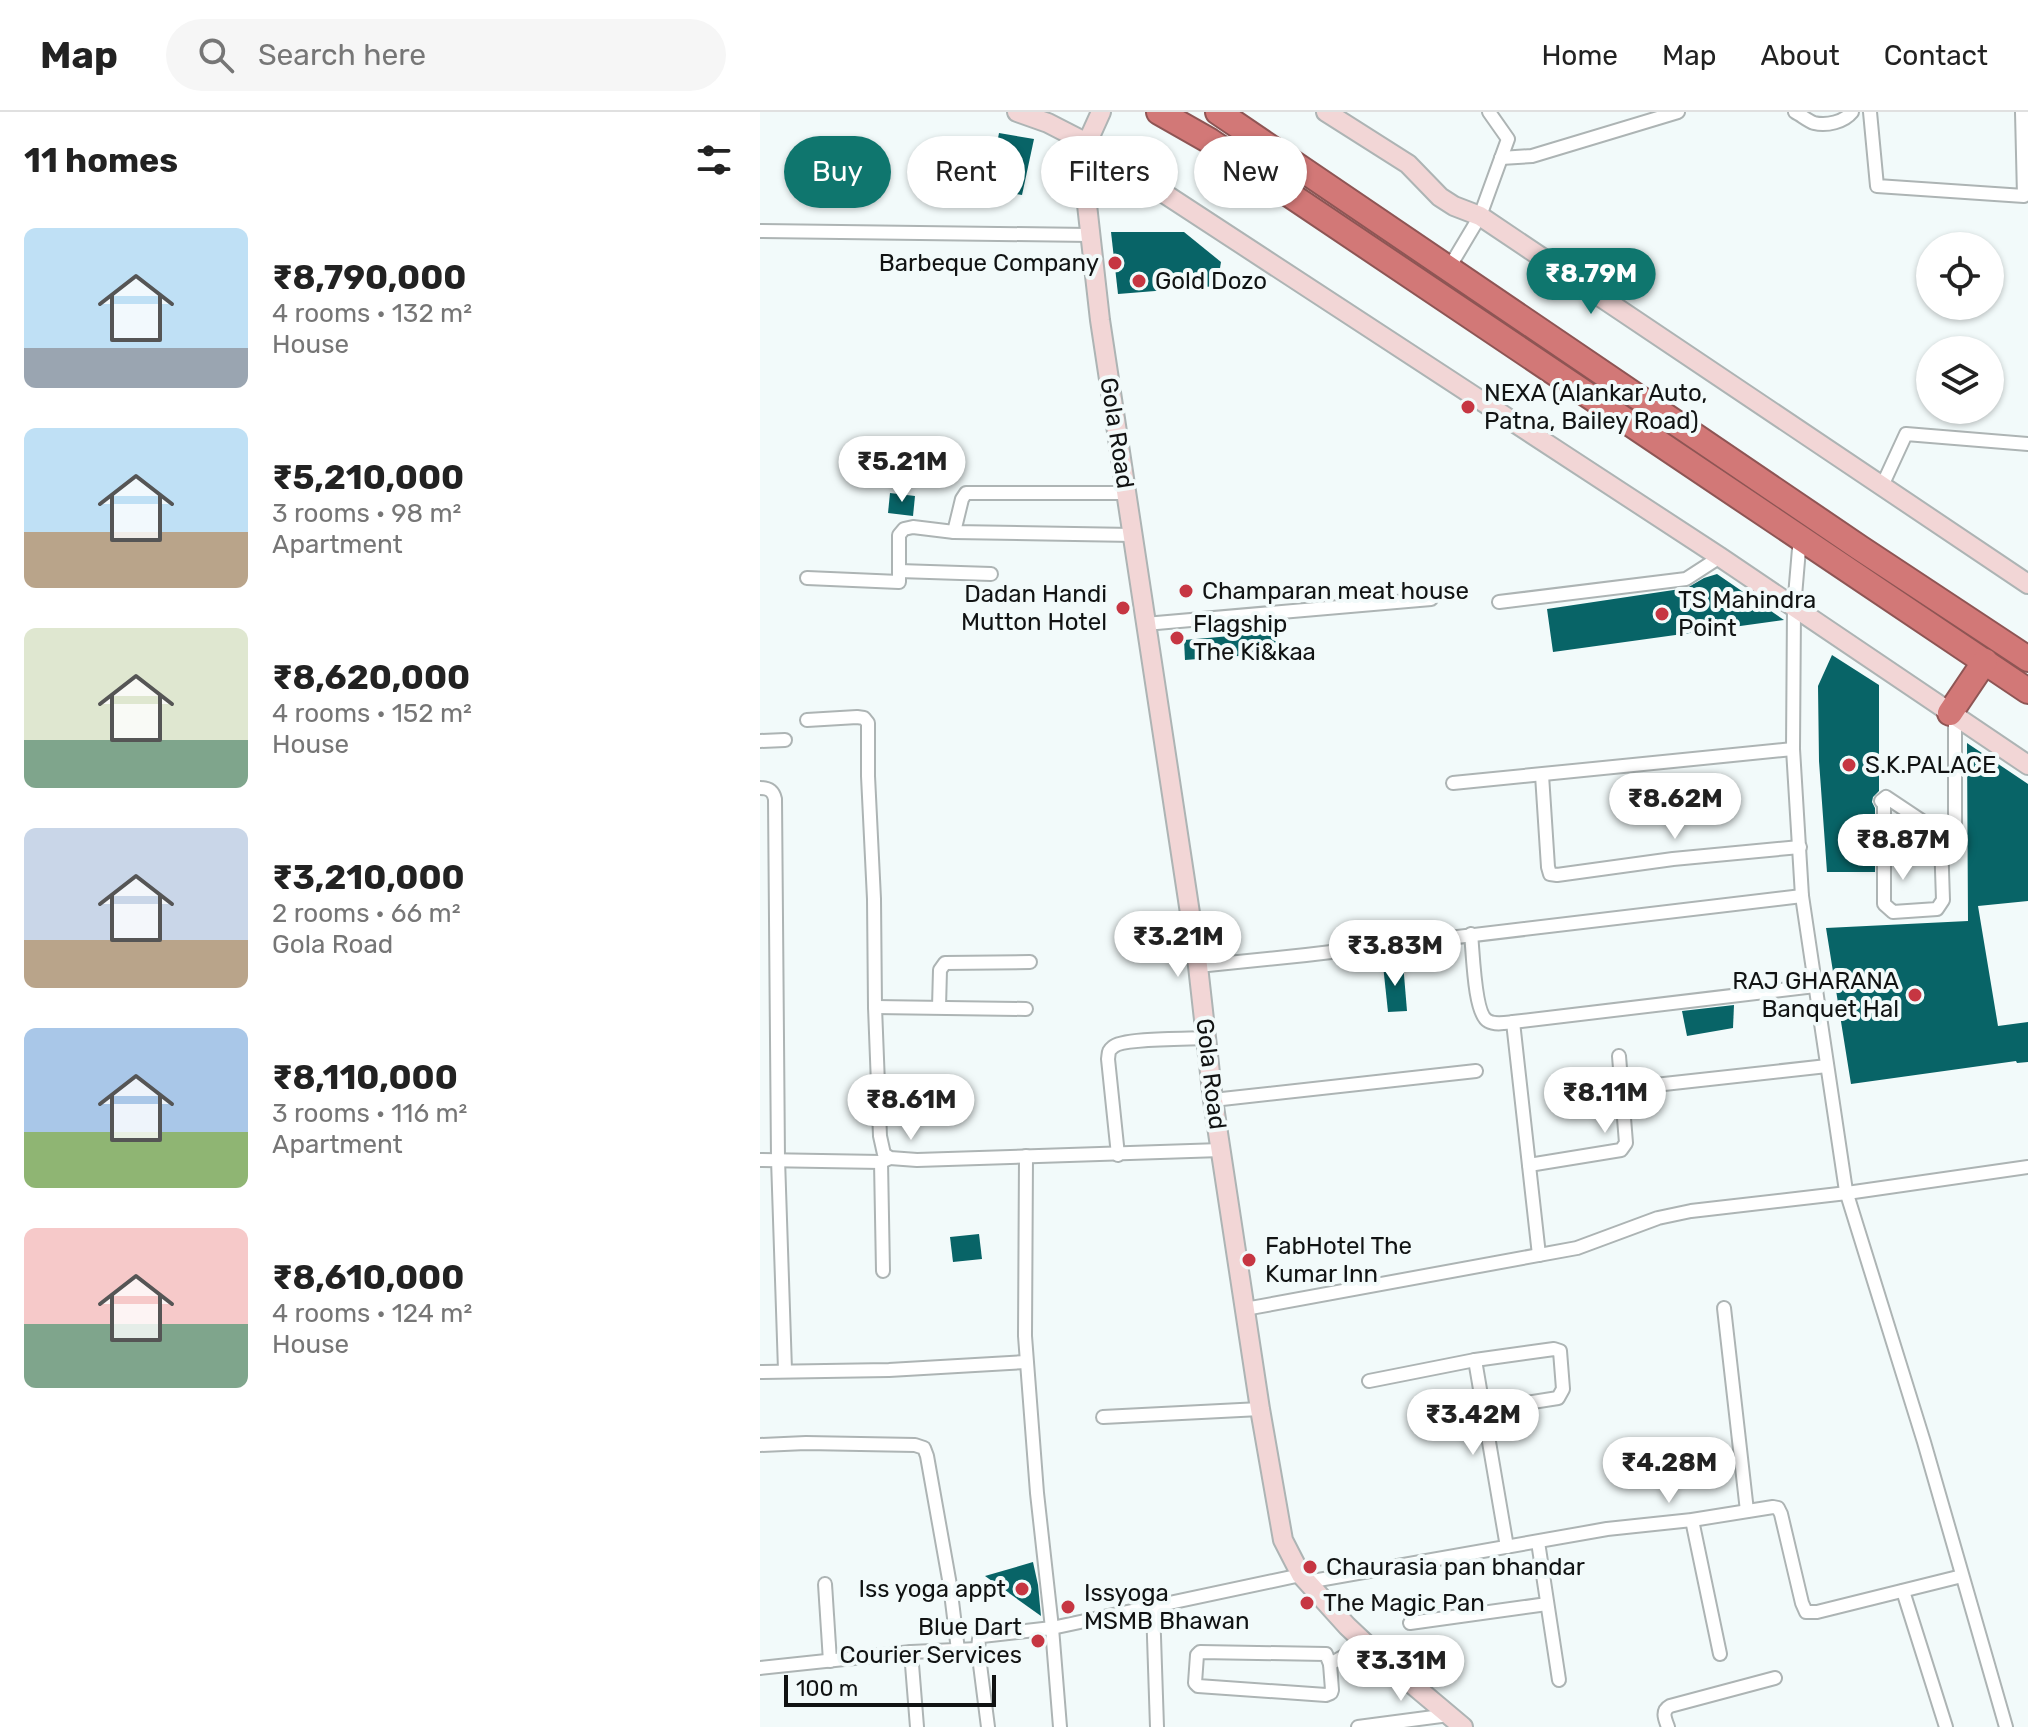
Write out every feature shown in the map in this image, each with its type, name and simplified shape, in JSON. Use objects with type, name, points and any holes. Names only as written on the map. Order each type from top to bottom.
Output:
[{"type":"highway","points":[[1159,112],[1210,141],[2028,691]]},
{"type":"highway","points":[[1218,112],[2028,659]]},
{"type":"highway","points":[[1953,714],[1985,661]]},
{"type":"street","points":[[1017,112],[1073,136]]},
{"type":"street","name":"Gola Road","points":[[1090,136],[1101,112]]},
{"type":"street","points":[[1326,112],[1408,164],[1440,197],[1480,216],[2028,584]]},
{"type":"street","points":[[1433,293],[1480,216],[1508,139],[1489,112]]},
{"type":"street","points":[[1501,158],[1532,156],[1678,112]]},
{"type":"street","points":[[1795,112],[1813,123],[1836,122],[1852,112]]},
{"type":"street","points":[[1870,112],[1877,186],[2024,196],[2022,112]]},
{"type":"street","points":[[1178,203],[1720,557],[2028,765]]},
{"type":"street","name":"Gola Road","points":[[1087,208],[1100,320],[1198,966],[1213,1100],[1283,1540],[1304,1579],[1366,1644],[1456,1721]]},
{"type":"street","points":[[760,231],[1090,235]]},
{"type":"street","points":[[1882,486],[1906,434],[2028,444]]},
{"type":"street","points":[[954,532],[966,493],[1126,493]]},
{"type":"street","points":[[1814,516],[1800,539],[1794,608],[1793,749],[1802,896],[1847,1193],[1924,1442],[2006,1727]]},
{"type":"street","points":[[807,578],[899,582],[899,535],[904,529],[913,527],[954,532],[1133,535]]},
{"type":"street","points":[[1499,602],[1686,579],[1720,557]]},
{"type":"street","points":[[899,571],[991,574]]},
{"type":"street","points":[[1145,624],[1431,599]]},
{"type":"street","points":[[1941,840],[1955,836],[1953,714]]},
{"type":"street","points":[[807,720],[857,717],[864,718],[868,723],[880,1136],[886,1160],[883,1271]]},
{"type":"street","points":[[760,741],[785,740]]},
{"type":"street","points":[[1453,783],[1793,749]]},
{"type":"street","points":[[1542,775],[1550,874],[1800,847]]},
{"type":"street","points":[[760,788],[772,791],[775,799],[778,1159],[785,1370]]},
{"type":"street","points":[[1886,797],[1934,829],[1941,840],[1943,900],[1937,909],[1893,912],[1888,909],[1884,904],[1884,804],[1881,801],[1886,797]]},
{"type":"street","points":[[1198,966],[1802,896]]},
{"type":"street","points":[[1471,934],[1478,1002],[1483,1017],[1492,1023],[1815,986]]},
{"type":"street","points":[[939,1007],[940,970],[945,963],[1030,962]]},
{"type":"street","points":[[875,1007],[1026,1009]]},
{"type":"street","points":[[1513,1022],[1539,1255]]},
{"type":"street","points":[[1118,1155],[1108,1059],[1112,1047],[1125,1042],[1206,1038]]},
{"type":"street","points":[[1529,1165],[1621,1150],[1626,1143],[1619,1056]]},
{"type":"street","points":[[1655,1085],[1827,1066]]},
{"type":"street","points":[[1213,1100],[1476,1071]]},
{"type":"street","points":[[760,1160],[917,1160],[1221,1150]]},
{"type":"street","points":[[1026,1156],[1026,1362],[1060,1727]]},
{"type":"street","points":[[1245,1309],[1539,1255],[1592,1243],[1675,1215],[2028,1167]]},
{"type":"street","points":[[1724,1308],[1747,1511]]},
{"type":"street","points":[[1369,1381],[1475,1360],[1559,1350],[1563,1389],[1558,1398],[1483,1410]]},
{"type":"street","points":[[1475,1360],[1507,1547]]},
{"type":"street","points":[[760,1372],[889,1370],[1026,1362]]},
{"type":"street","points":[[1103,1417],[1260,1409]]},
{"type":"street","points":[[760,1445],[887,1444],[924,1448],[949,1576],[958,1650]]},
{"type":"street","points":[[988,1727],[978,1649],[979,1639],[988,1635],[1052,1628],[1304,1579],[1607,1529],[1773,1507],[1780,1510],[1806,1612],[1817,1612],[1962,1576]]},
{"type":"street","points":[[1692,1520],[1720,1654]]},
{"type":"street","points":[[1538,1542],[1559,1680]]},
{"type":"street","points":[[825,1584],[830,1661]]},
{"type":"street","points":[[1903,1591],[1946,1727]]},
{"type":"street","points":[[1410,1623],[1547,1604]]},
{"type":"street","points":[[1153,1607],[1157,1727]]},
{"type":"street","points":[[1330,1664],[1366,1644]]},
{"type":"street","points":[[760,1668],[911,1652],[978,1649]]},
{"type":"street","points":[[911,1652],[917,1727]]},
{"type":"street","points":[[1200,1652],[1323,1653],[1330,1664],[1332,1690],[1326,1695],[1198,1686],[1195,1683],[1197,1655],[1200,1652]]},
{"type":"street","points":[[1668,1727],[1664,1710],[1670,1706],[1775,1678]]},
{"type":"street","points":[[1358,1727],[1456,1721]]},
{"type":"building","points":[[1025,137],[1034,139],[1025,181]]},
{"type":"building","points":[[1111,232],[1184,232],[1221,262],[1217,286],[1118,294]]},
{"type":"building","points":[[890,493],[915,496],[913,516],[888,513]]},
{"type":"building","name":"TS Mahindra Point","points":[[1717,574],[1784,620],[1553,652],[1547,609],[1687,588]]},
{"type":"building","points":[[1278,632],[1279,653],[1185,660],[1184,640]]},
{"type":"building","name":"S.K.PALACE","points":[[1832,655],[1879,685],[1879,791],[1872,802],[1875,808],[1875,872],[1827,872],[1819,761],[1818,686]]},
{"type":"building","name":"RAJ GHARANA Banquet Hal","points":[[1967,743],[2028,784],[2028,901],[1978,906],[1998,1026],[2028,1022],[2028,1062],[2016,1061],[1851,1084],[1826,928],[1968,921]]},
{"type":"building","points":[[1403,963],[1407,1011],[1388,1012],[1383,965]]},
{"type":"building","points":[[1734,1005],[1733,1028],[1687,1036],[1682,1011]]},
{"type":"building","points":[[979,1234],[982,1259],[953,1262],[950,1237]]},
{"type":"building","name":"Iss yoga appt","points":[[1033,1562],[1038,1585],[1041,1616],[985,1576]]},
{"type":"place","name":"Barbeque Company","points":[[1115,263]]},
{"type":"place","name":"Gold Dozo","points":[[1139,281]]},
{"type":"place","name":"NEXA (Alankar Auto, Patna, Bailey Road)","points":[[1468,407]]},
{"type":"place","name":"Champaran meat house","points":[[1186,591]]},
{"type":"place","name":"Dadan Handi Mutton Hotel","points":[[1123,608]]},
{"type":"place","name":"TS Mahindra Point","points":[[1662,614]]},
{"type":"place","name":"Flagship The Ki&kaa","points":[[1177,638]]},
{"type":"place","name":"S.K.PALACE","points":[[1849,765]]},
{"type":"place","name":"RAJ GHARANA Banquet Hal","points":[[1915,995]]},
{"type":"place","name":"FabHotel The Kumar Inn","points":[[1249,1260]]},
{"type":"place","name":"Chaurasia pan bhandar","points":[[1310,1567]]},
{"type":"place","name":"Iss yoga appt","points":[[1022,1589]]},
{"type":"place","name":"The Magic Pan","points":[[1307,1603]]},
{"type":"place","name":"Issyoga MSMB Bhawan","points":[[1068,1607]]},
{"type":"place","name":"Blue Dart Courier Services","points":[[1038,1641]]}]
